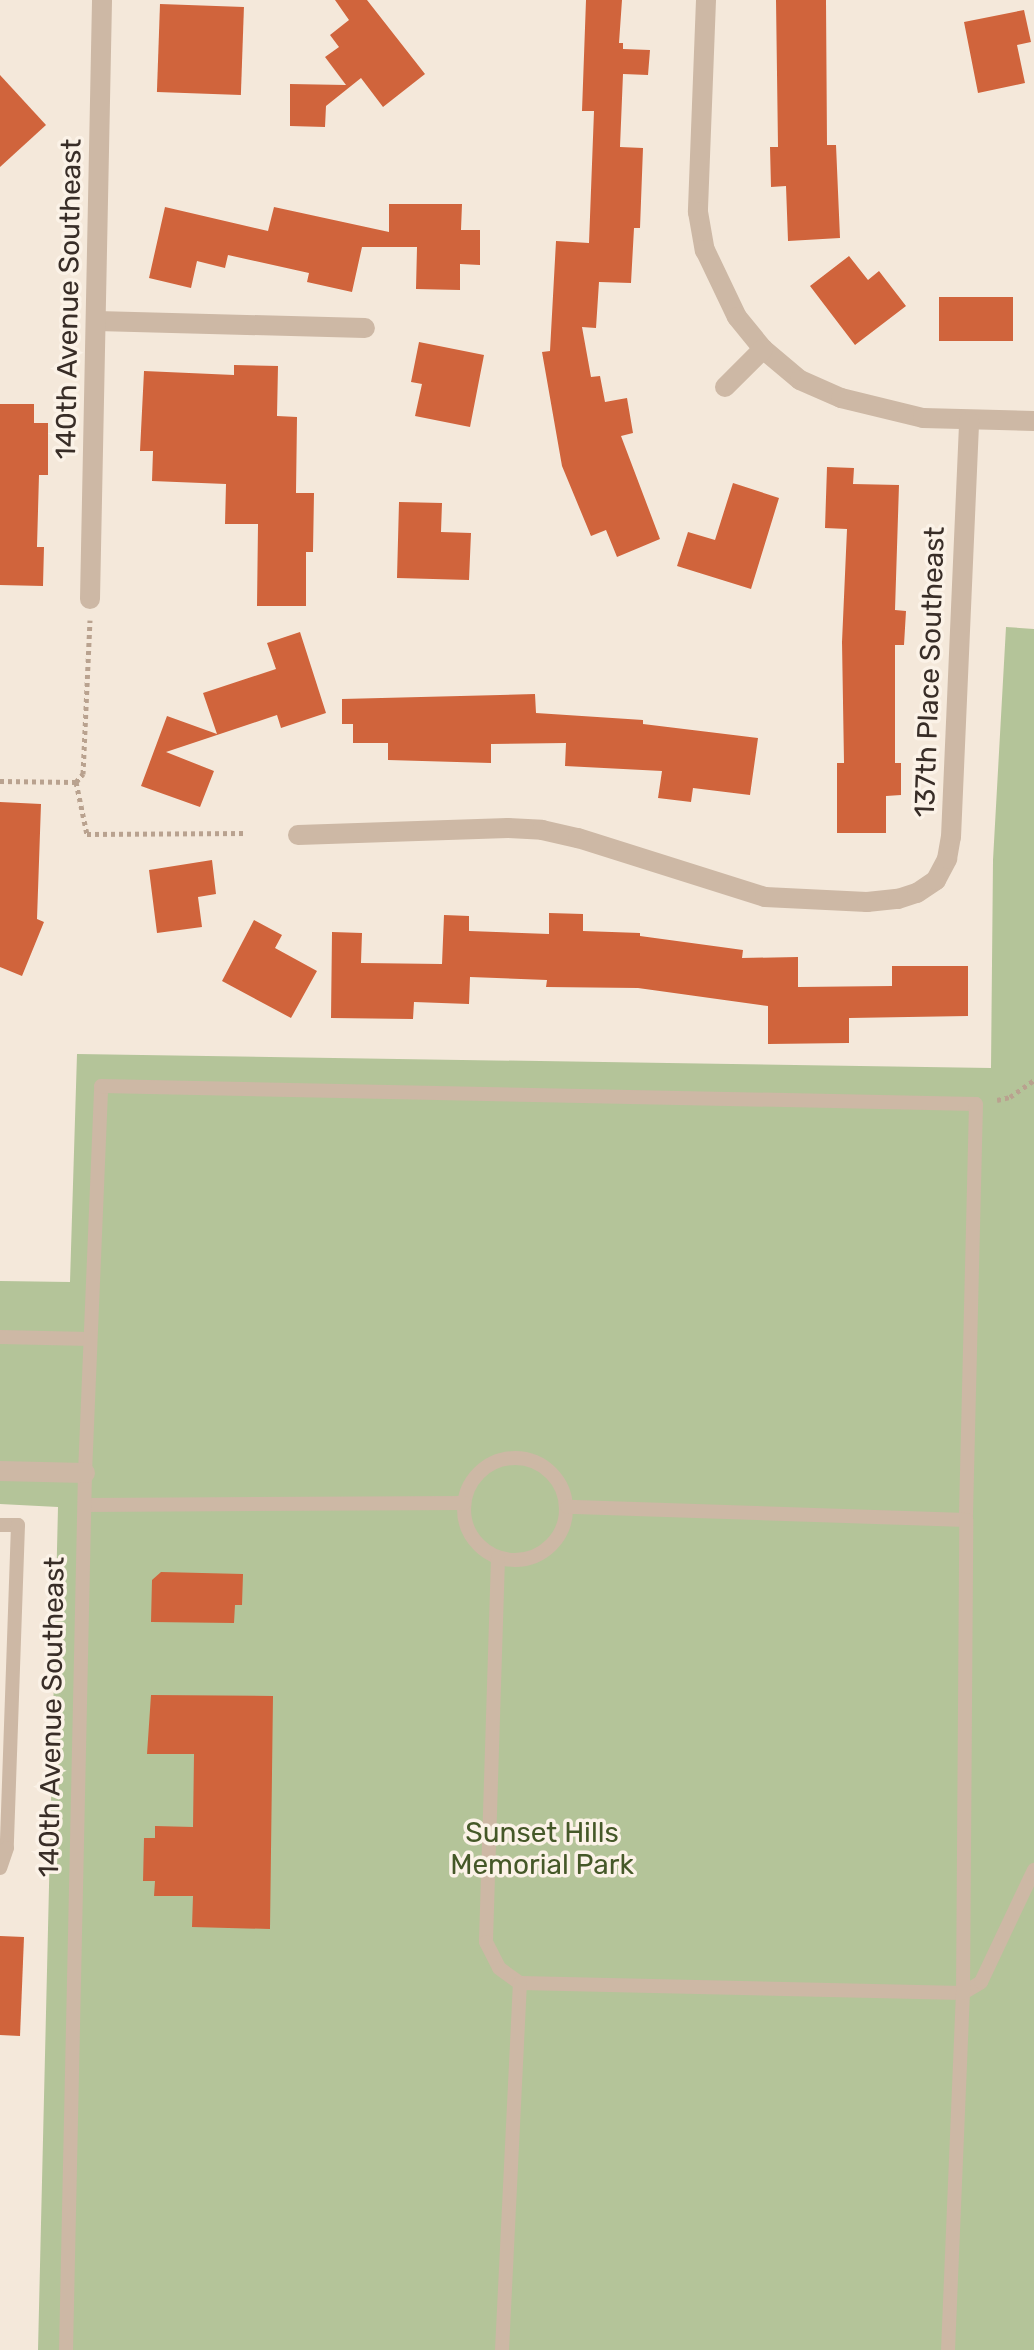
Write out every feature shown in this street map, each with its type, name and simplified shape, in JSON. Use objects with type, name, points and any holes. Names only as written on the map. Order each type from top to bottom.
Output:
[{"type":"street","name":"140th Avenue Southeast","points":[[90,599],[102,0]]},
{"type":"street","points":[[706,0],[698,212],[705,250],[737,317],[763,349],[800,380],[841,398],[909,415],[969,421],[1034,421]]},
{"type":"street","points":[[97,321],[365,328]]},
{"type":"street","points":[[725,387],[763,349]]},
{"type":"street","name":"137th Place Southeast","points":[[298,835],[508,828],[542,830],[578,838],[765,897],[867,902],[898,899],[936,880],[947,859],[951,837],[969,421]]},
{"type":"street","points":[[0,1471],[85,1473]]},
{"type":"lane","name":"140th Avenue Southeast","points":[[66,2350],[85,1473],[101,1086],[976,1104]]},
{"type":"lane","points":[[948,2350],[963,1993],[966,1520],[976,1104]]},
{"type":"lane","points":[[0,1337],[90,1339]]},
{"type":"lane","points":[[509,1458],[542,1465],[555,1476],[567,1507],[558,1539],[546,1551],[515,1561],[498,1558],[483,1550],[471,1537],[464,1503],[469,1487],[479,1472],[493,1462],[509,1458]]},
{"type":"lane","points":[[85,1505],[464,1503]]},
{"type":"lane","points":[[567,1507],[966,1520]]},
{"type":"lane","points":[[0,1525],[18,1525],[7,1848],[0,1868]]},
{"type":"lane","points":[[498,1558],[486,1942],[499,1968],[520,1983],[963,1993],[981,1982],[1034,1870]]},
{"type":"lane","points":[[502,2350],[520,1983]]},
{"type":"path","points":[[0,781],[76,782],[83,774],[90,599]]},
{"type":"path","points":[[76,782],[87,834],[247,833]]},
{"type":"path","points":[[976,1104],[1010,1097],[1034,1080]]},
{"type":"green space","name":"Sunset Hills Memorial Park","points":[[1006,627],[1034,629],[1034,2350],[38,2350],[58,1507],[0,1504],[0,1281],[70,1282],[77,1054],[991,1068],[993,860]]},
{"type":"building","points":[[335,0],[367,0],[425,74],[383,107],[361,78],[326,106],[325,127],[290,126],[290,84],[346,85],[325,57],[339,47],[330,35],[349,20]]},
{"type":"building","points":[[586,0],[622,0],[619,43],[623,43],[623,49],[650,50],[648,75],[623,74],[620,147],[643,148],[640,228],[634,228],[631,283],[599,282],[596,328],[582,327],[591,377],[600,376],[605,402],[627,398],[633,433],[621,436],[660,539],[617,557],[606,530],[591,536],[562,466],[542,352],[550,351],[556,241],[589,243],[594,111],[582,111]]},
{"type":"building","points":[[776,0],[826,0],[827,145],[836,145],[840,238],[788,241],[786,186],[771,187],[770,147],[778,147]]},
{"type":"building","points":[[160,4],[244,7],[241,95],[157,92]]},
{"type":"building","points":[[1024,10],[1031,42],[1017,45],[1025,83],[978,93],[964,22]]},
{"type":"building","points":[[0,75],[46,125],[0,167]]},
{"type":"building","points":[[389,204],[462,204],[461,230],[480,230],[480,265],[460,264],[460,290],[416,289],[417,247],[362,247],[352,292],[307,282],[309,273],[228,255],[225,268],[197,261],[191,288],[149,278],[165,207],[268,231],[274,207],[389,232]]},
{"type":"building","points":[[849,256],[868,280],[879,271],[906,306],[855,345],[810,286]]},
{"type":"building","points":[[939,297],[1013,297],[1013,341],[939,341]]},
{"type":"building","points":[[419,342],[484,355],[470,427],[415,416],[422,384],[411,382]]},
{"type":"building","points":[[234,365],[278,366],[277,416],[297,417],[296,493],[314,493],[313,552],[306,552],[306,606],[257,606],[258,524],[225,524],[226,484],[152,481],[153,451],[140,451],[144,371],[234,375]]},
{"type":"building","points":[[0,404],[34,404],[34,423],[48,423],[48,475],[39,475],[37,547],[44,547],[43,586],[0,585]]},
{"type":"building","points":[[827,467],[854,468],[853,484],[899,485],[895,610],[906,611],[904,645],[895,645],[895,763],[901,763],[901,795],[886,796],[886,833],[837,833],[837,763],[844,763],[842,642],[847,529],[825,528]]},
{"type":"building","points":[[733,483],[779,498],[751,589],[677,566],[688,532],[715,540]]},
{"type":"building","points":[[399,502],[442,503],[441,532],[471,533],[469,580],[397,578]]},
{"type":"building","points":[[300,632],[326,713],[281,728],[277,715],[166,752],[214,771],[200,807],[141,786],[167,716],[217,734],[203,693],[276,669],[267,643]]},
{"type":"building","points":[[535,694],[536,713],[643,720],[643,724],[758,738],[750,795],[693,788],[691,802],[658,798],[662,771],[565,766],[566,743],[491,744],[491,763],[388,760],[388,743],[353,743],[353,724],[342,724],[342,699]]},
{"type":"building","points":[[0,802],[41,804],[37,919],[44,922],[22,976],[0,967]]},
{"type":"building","points":[[212,860],[216,894],[198,897],[202,927],[157,933],[149,870]]},
{"type":"building","points":[[549,913],[583,914],[583,931],[640,933],[640,936],[743,950],[742,958],[798,957],[798,987],[892,986],[892,966],[968,966],[968,1016],[849,1018],[849,1043],[768,1044],[768,1006],[638,988],[546,987],[547,980],[470,977],[469,1004],[414,1002],[413,1019],[331,1018],[332,932],[362,933],[361,963],[442,964],[444,915],[469,916],[469,931],[549,934]]},
{"type":"building","points":[[254,920],[282,935],[275,948],[317,971],[291,1018],[222,981]]},
{"type":"building","points":[[161,1572],[243,1574],[242,1605],[235,1605],[234,1623],[151,1622],[152,1580]]},
{"type":"building","points":[[151,1695],[273,1696],[270,1929],[192,1927],[193,1896],[154,1896],[155,1881],[143,1881],[144,1838],[155,1838],[155,1826],[193,1827],[194,1754],[147,1754]]},
{"type":"building","points":[[0,1936],[24,1937],[20,2036],[0,2035]]}]
